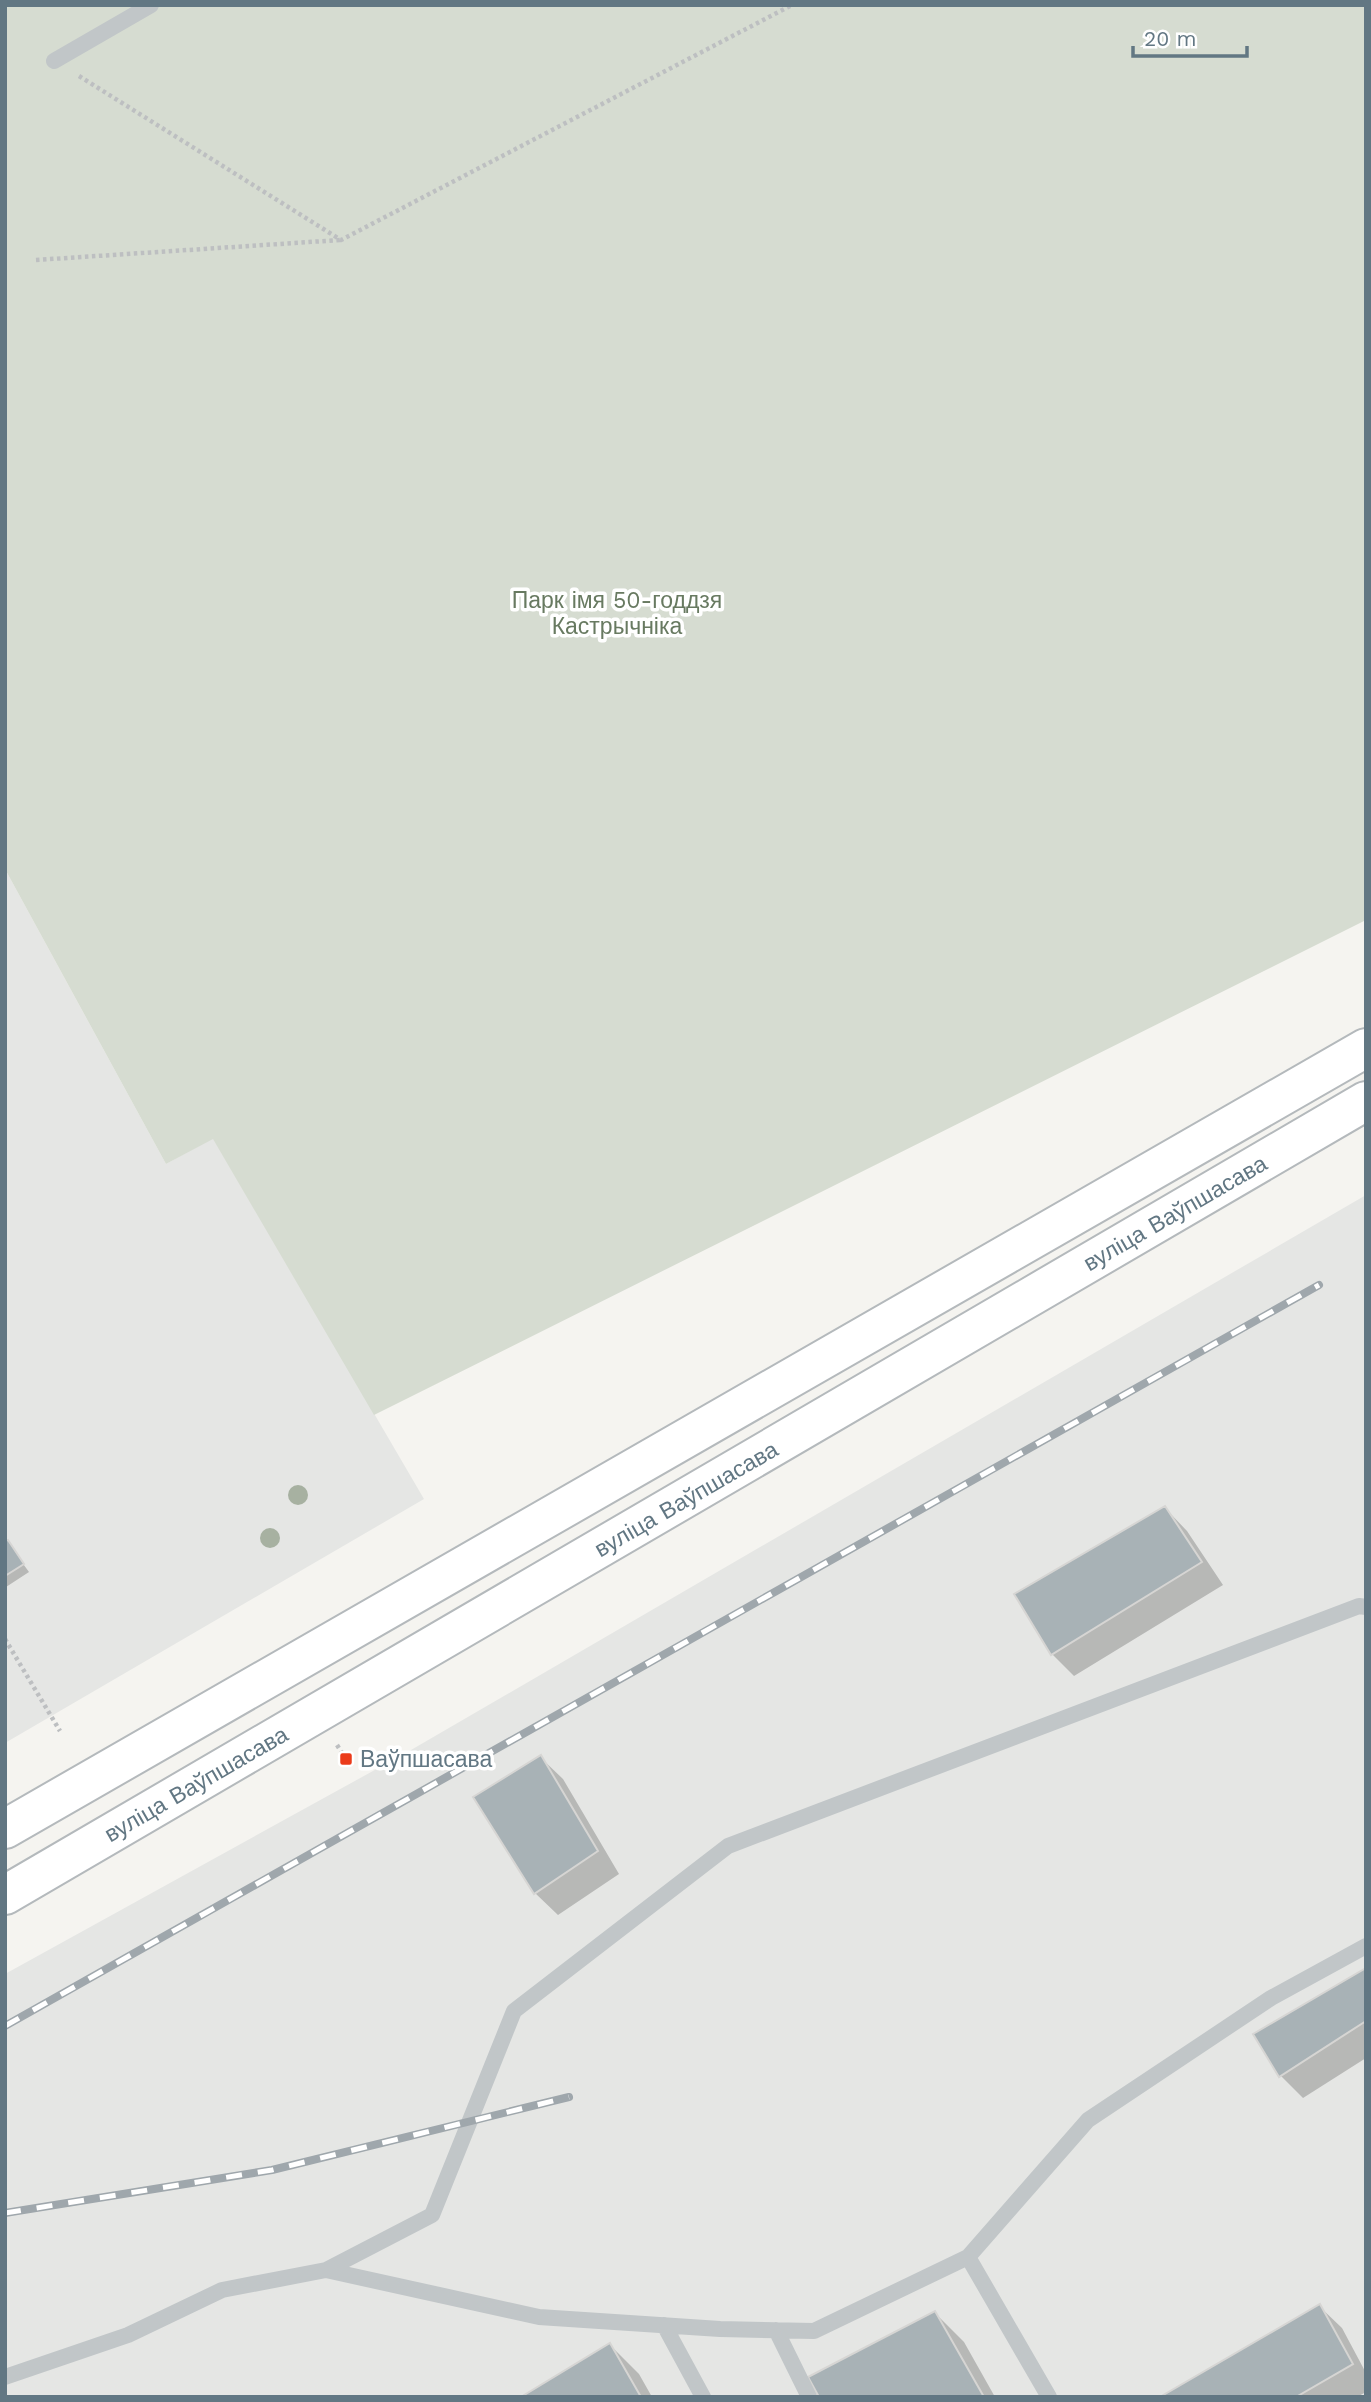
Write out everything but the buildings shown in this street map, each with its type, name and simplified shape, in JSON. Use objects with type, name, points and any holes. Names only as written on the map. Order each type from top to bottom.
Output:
[{"type":"main road","points":[[5,1829],[1366,1048]]},
{"type":"main road","name":"вуліца Ваўпшасава","points":[[5,1895],[1366,1101]]},
{"type":"lane","points":[[54,61],[151,5]]},
{"type":"lane","points":[[5,2377],[128,2335],[222,2290],[326,2270],[432,2215],[514,2011],[729,1846],[1359,1606],[1366,1607]]},
{"type":"lane","points":[[326,2270],[539,2317],[814,2331],[968,2257],[1088,2120],[1271,1998],[1366,1946]]},
{"type":"lane","points":[[968,2257],[1049,2397]]},
{"type":"lane","points":[[664,2325],[703,2397]]},
{"type":"lane","points":[[776,2330],[809,2397]]},
{"type":"path","points":[[37,260],[341,240],[792,5]]},
{"type":"path","points":[[54,61],[341,240]]},
{"type":"path","points":[[5,1639],[60,1731]]},
{"type":"shaded area","points":[[5,869],[166,1164],[213,1138],[424,1499],[5,1743]]},
{"type":"shaded area","points":[[1366,1195],[1366,2397],[5,2397],[5,1974],[411,1750]]},
{"type":"green space","name":"Парк імя 50-годдзя Кастрычніка","points":[[5,5],[1366,5],[1366,920],[374,1415],[213,1139],[166,1164],[5,869]]},
{"type":"railway","points":[[5,2026],[1319,1285]]},
{"type":"railway","points":[[5,2213],[272,2170],[569,2097]]},
{"type":"place","name":"Ваўпшасава","points":[[346,1759]]}]
